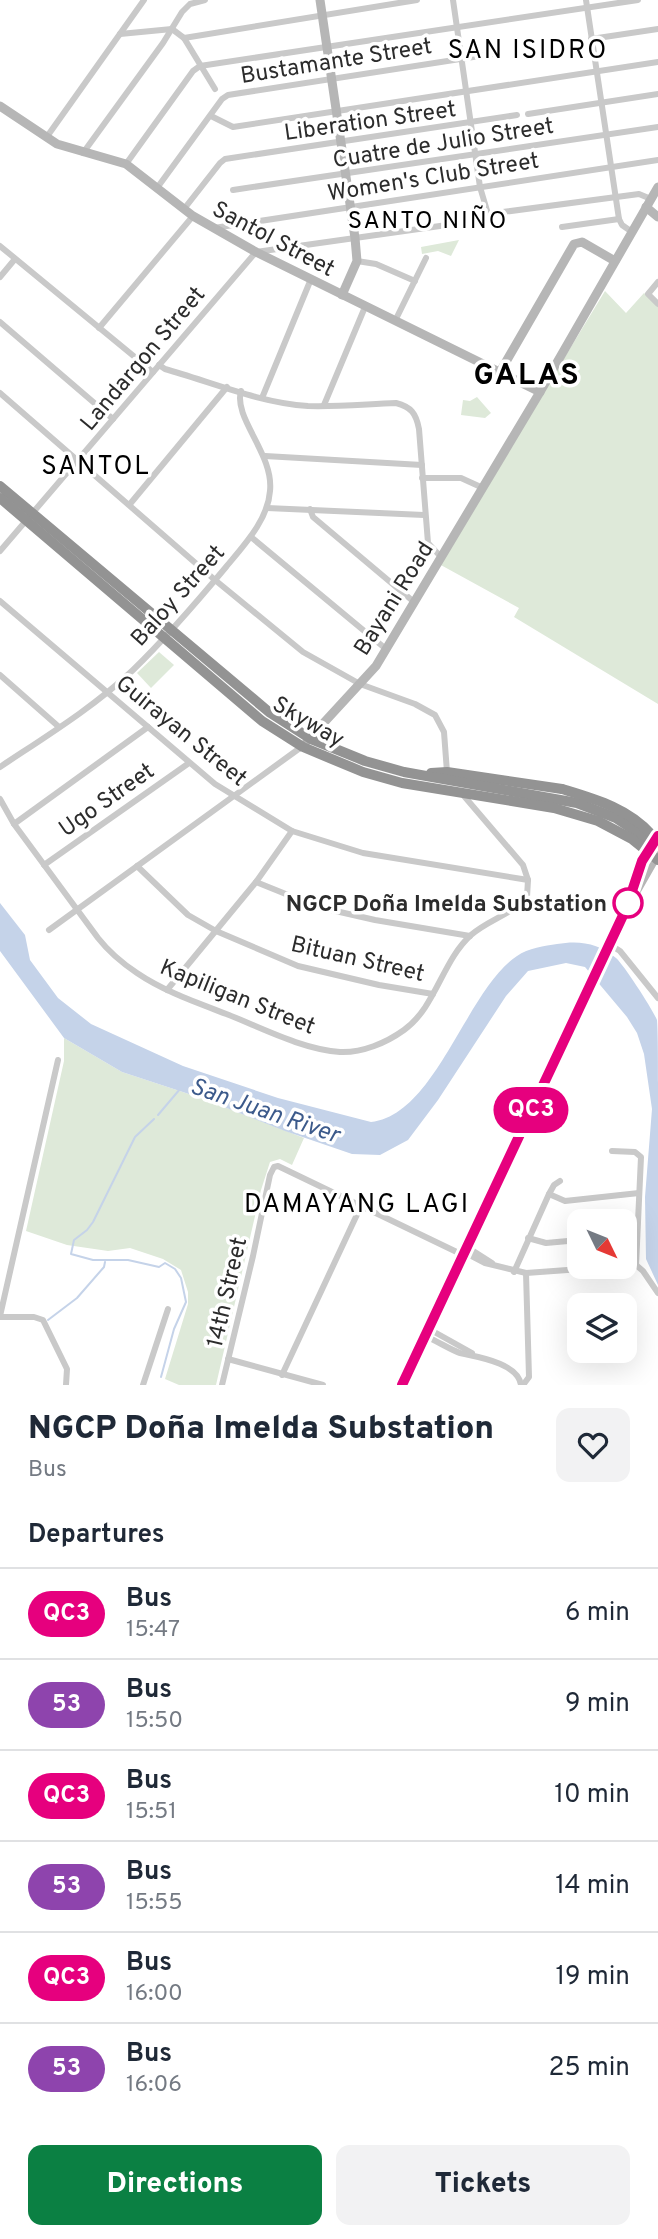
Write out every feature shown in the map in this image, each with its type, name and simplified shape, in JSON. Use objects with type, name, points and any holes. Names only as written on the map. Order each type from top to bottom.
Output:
[{"type":"highway","name":"Skyway","points":[[0,486],[268,712],[311,739],[365,761],[404,772],[577,803],[616,818],[658,844]]},
{"type":"highway","name":"Skyway","points":[[0,498],[262,721],[303,747],[363,772],[401,783],[576,814],[613,828],[658,860]]},
{"type":"highway","points":[[0,507],[54,553],[143,619]]},
{"type":"highway","points":[[431,774],[450,774],[562,789],[605,802],[640,822],[658,844]]},
{"type":"street","points":[[46,138],[144,0]]},
{"type":"street","points":[[83,153],[186,7],[205,0]]},
{"type":"street","points":[[320,0],[357,261],[342,295]]},
{"type":"street","points":[[184,38],[416,0]]},
{"type":"street","points":[[453,0],[480,187],[488,214],[639,194],[658,217]]},
{"type":"street","points":[[126,164],[193,71],[200,66],[457,28],[586,4],[638,0]]},
{"type":"street","points":[[586,4],[619,219],[622,225],[632,232]]},
{"type":"street","points":[[120,34],[172,29],[184,38],[215,89]]},
{"type":"street","points":[[591,38],[658,29]]},
{"type":"street","name":"Bustamante Street","points":[[211,116],[222,99],[228,95],[499,54]]},
{"type":"street","points":[[157,188],[211,116],[233,127],[658,62]]},
{"type":"street","points":[[528,114],[658,94]]},
{"type":"street","name":"Santol Street","points":[[0,106],[57,144],[126,164],[192,216],[256,252],[540,392]]},
{"type":"street","name":"Liberation Street","points":[[184,209],[220,163],[229,158],[514,116]]},
{"type":"street","name":"Cuatre de Julio Street","points":[[233,190],[658,127]]},
{"type":"street","name":"Women's Club Street","points":[[213,229],[658,160]]},
{"type":"street","name":"Bayani Road","points":[[49,930],[300,748],[360,684],[386,649],[483,488],[658,187]]},
{"type":"street","points":[[99,328],[192,216]]},
{"type":"street","points":[[562,227],[619,219]]},
{"type":"street","points":[[256,252],[447,225]]},
{"type":"street","points":[[500,372],[574,244],[582,242],[615,261]]},
{"type":"street","points":[[0,246],[153,372]]},
{"type":"street","name":"Landargon Street","points":[[0,551],[256,252]]},
{"type":"street","points":[[396,321],[426,258]]},
{"type":"street","points":[[0,277],[15,259]]},
{"type":"street","points":[[357,261],[376,264],[415,281]]},
{"type":"street","points":[[261,398],[311,279]]},
{"type":"street","points":[[658,282],[648,294],[658,304]]},
{"type":"street","points":[[324,405],[365,307]]},
{"type":"street","points":[[0,322],[113,419]]},
{"type":"street","points":[[159,365],[261,398],[308,406],[396,403],[407,406],[416,417],[428,542],[441,557]]},
{"type":"street","points":[[130,505],[227,387]]},
{"type":"street","name":"Baloy Street","points":[[0,767],[59,727],[131,672],[251,537],[267,508],[270,477],[265,456],[240,406],[241,391]]},
{"type":"street","points":[[0,393],[215,580],[303,652],[360,684],[415,704],[435,715],[444,732],[450,774]]},
{"type":"street","points":[[265,456],[422,465]]},
{"type":"street","points":[[422,478],[461,478],[483,488]]},
{"type":"street","points":[[267,508],[424,515]]},
{"type":"street","points":[[310,509],[313,517],[414,602]]},
{"type":"street","points":[[251,537],[386,649]]},
{"type":"street","name":"Guirayan Street","points":[[0,601],[189,763],[232,796],[292,831],[363,853],[528,880]]},
{"type":"street","points":[[0,675],[59,727]]},
{"type":"street","points":[[14,824],[148,727]]},
{"type":"street","name":"Ugo Street","points":[[44,865],[189,763]]},
{"type":"street","points":[[464,796],[523,865],[528,880]]},
{"type":"street","name":"Kapiligan Street","points":[[0,799],[14,824],[76,910],[111,953],[137,974],[167,990],[278,1035],[341,1052],[370,1047],[394,1037],[413,1023],[470,936],[526,900],[528,880]]},
{"type":"street","points":[[167,990],[256,882],[292,831]]},
{"type":"street","points":[[402,1385],[591,981],[611,947],[642,861],[658,836]]},
{"type":"street","points":[[626,909],[658,853]]},
{"type":"street","name":"Bituan Street","points":[[137,866],[188,915],[216,932],[298,966],[379,985],[433,994]]},
{"type":"street","points":[[256,882],[318,907],[470,936]]},
{"type":"street","points":[[611,947],[658,998]]},
{"type":"street","points":[[58,1060],[0,1316],[34,1317],[43,1320],[67,1369],[66,1385]]},
{"type":"street","points":[[612,1151],[639,1153],[641,1157],[637,1235]]},
{"type":"street","name":"14th Street","points":[[222,1385],[274,1167],[278,1166],[361,1206]]},
{"type":"street","points":[[514,1272],[549,1194],[560,1181]]},
{"type":"street","points":[[549,1194],[565,1201],[639,1193]]},
{"type":"street","points":[[282,1375],[361,1206],[485,1263],[514,1272],[567,1270]]},
{"type":"street","points":[[528,1238],[545,1243],[567,1241]]},
{"type":"street","points":[[637,1266],[658,1293]]},
{"type":"street","points":[[427,1332],[509,1368],[522,1385],[529,1374],[526,1273]]},
{"type":"street","points":[[143,1385],[168,1309]]},
{"type":"street","points":[[228,1359],[323,1385]]},
{"type":"green space","points":[[459,240],[451,256],[438,251],[422,254],[421,247]]},
{"type":"green space","points":[[605,291],[626,313],[644,293],[658,306],[658,704],[514,617],[519,608],[439,564]]},
{"type":"green space","points":[[477,397],[491,413],[485,418],[461,415],[463,400],[470,401]]},
{"type":"green space","points":[[159,652],[174,665],[151,688],[137,673]]},
{"type":"green space","points":[[64,1038],[122,1072],[201,1098],[304,1138],[292,1165],[280,1159],[270,1162],[261,1190],[216,1385],[179,1385],[165,1379],[188,1304],[188,1292],[181,1270],[163,1259],[130,1248],[108,1251],[67,1245],[26,1231],[64,1061]]},
{"type":"water","name":"San Juan River","points":[[0,903],[25,935],[30,960],[58,998],[91,1024],[183,1066],[278,1098],[371,1122],[394,1114],[414,1098],[432,1075],[482,995],[517,956],[537,948],[565,943],[588,944],[603,949],[620,962],[657,1020],[658,1285],[646,1259],[645,1197],[652,1109],[644,1054],[637,1033],[627,1017],[585,967],[566,963],[528,971],[506,996],[438,1100],[408,1140],[380,1155],[352,1154],[122,1072],[64,1038],[0,951]]},
{"type":"waterway","name":"San Juan River","points":[[158,1115],[180,1089]]},
{"type":"waterway","points":[[154,1119],[135,1137],[93,1222],[74,1240],[71,1254],[93,1260],[128,1260],[159,1267],[165,1263],[175,1269],[181,1278],[186,1302],[174,1329],[161,1377]]},
{"type":"waterway","points":[[48,1320],[77,1298],[104,1267],[105,1262]]},
{"type":"bus line","name":"QC3","points":[[402,1385],[626,909],[645,853],[658,836]]},
{"type":"place","name":"NGCP Doña Imelda Substation","points":[[628,903]]},
{"type":"district","name":"SAN ISIDRO","points":[[528,49]]},
{"type":"district","name":"SANTO NIÑO","points":[[428,220]]},
{"type":"district","name":"GALAS","points":[[527,374]]},
{"type":"district","name":"SANTOL","points":[[96,465]]},
{"type":"district","name":"DAMAYANG LAGI","points":[[357,1203]]}]
